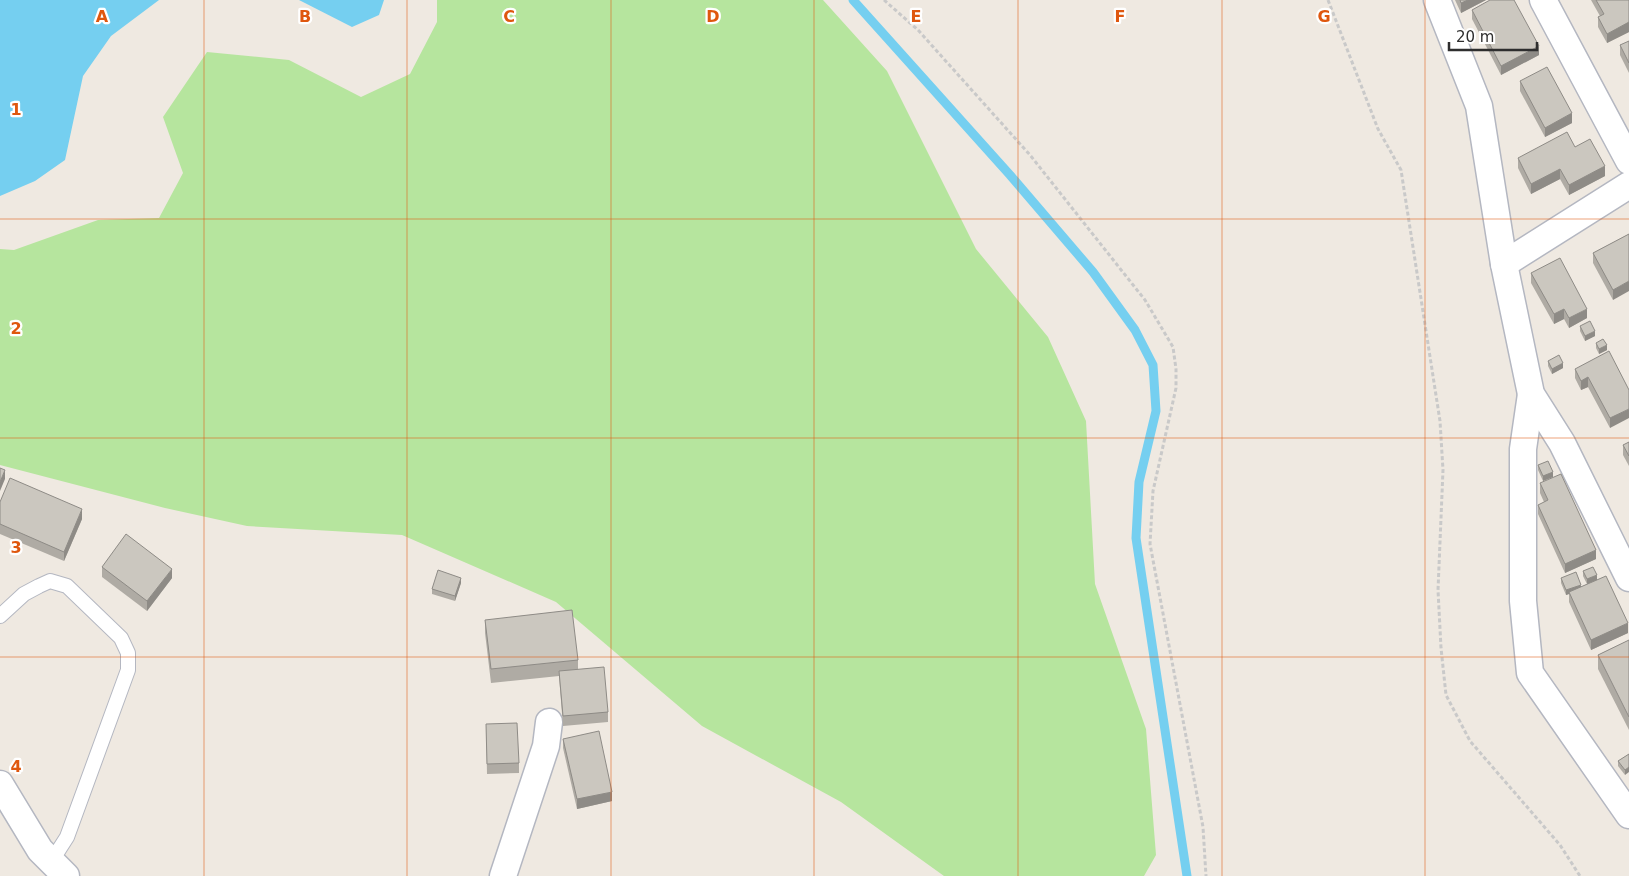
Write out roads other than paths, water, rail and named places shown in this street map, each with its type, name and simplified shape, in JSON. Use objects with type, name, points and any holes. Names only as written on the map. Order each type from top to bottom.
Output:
[{"type":"street","points":[[1437,0],[1479,106],[1504,264],[1531,394],[1523,449],[1523,601],[1530,672],[1629,815]]},
{"type":"street","points":[[1543,0],[1629,161]]},
{"type":"street","points":[[1504,264],[1629,186]]},
{"type":"street","points":[[1531,394],[1562,443],[1629,578]]},
{"type":"street","points":[[503,876],[546,746],[549,722]]},
{"type":"street","points":[[0,784],[40,850],[58,869]]},
{"type":"lane","points":[[0,616],[24,594],[50,581],[67,586],[121,638],[128,654],[128,670],[67,837],[58,869]]},
{"type":"water","points":[[0,0],[159,0],[111,36],[83,76],[65,160],[35,181],[0,196]]},
{"type":"water","points":[[299,0],[384,0],[379,15],[352,27]]},
{"type":"waterway","points":[[853,0],[1010,175],[1093,272],[1135,330],[1153,365],[1156,411],[1139,482],[1136,538],[1187,876]]}]
